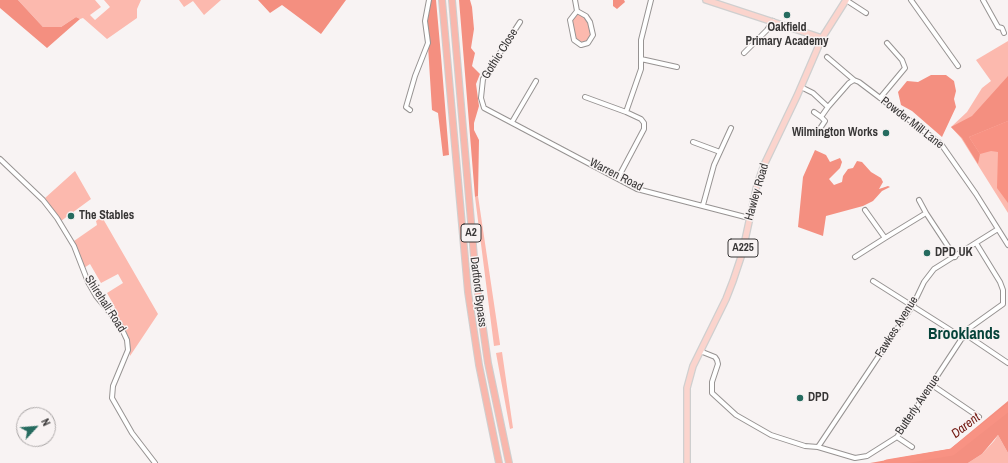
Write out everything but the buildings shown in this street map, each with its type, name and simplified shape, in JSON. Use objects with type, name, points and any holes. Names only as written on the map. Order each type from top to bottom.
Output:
[{"type":"highway","name":"Dartford Bypass","points":[[442,0],[468,292],[479,365],[499,463]]},
{"type":"highway","name":"Dartford Bypass","points":[[452,0],[476,280],[488,363],[509,463]]},
{"type":"main road","points":[[706,0],[822,38]]},
{"type":"main road","name":"Hawley Road","points":[[687,463],[688,388],[692,366],[726,299],[733,281],[757,185],[764,165],[801,87],[822,38],[846,0]]},
{"type":"street","points":[[410,110],[406,107],[415,76],[428,43],[425,21],[429,0]]},
{"type":"street","points":[[575,0],[577,11],[570,20],[574,40],[581,44],[588,43],[593,35],[590,22],[586,16],[577,11]]},
{"type":"street","points":[[626,112],[641,68],[641,40],[651,0]]},
{"type":"street","points":[[846,0],[866,13]]},
{"type":"street","points":[[911,0],[958,66]]},
{"type":"street","points":[[983,0],[998,27],[1002,28],[1004,33]]},
{"type":"street","points":[[744,53],[767,30],[772,21]]},
{"type":"street","name":"Gothic Close","points":[[486,109],[481,101],[483,79],[520,22]]},
{"type":"street","points":[[880,98],[905,68],[902,60],[887,43]]},
{"type":"street","name":"Powder Mill Lane","points":[[827,57],[854,80],[859,82],[945,148],[1008,245]]},
{"type":"street","points":[[641,59],[677,67]]},
{"type":"street","points":[[821,117],[849,83],[854,80]]},
{"type":"street","points":[[512,122],[536,81]]},
{"type":"street","points":[[801,87],[813,93],[828,107]]},
{"type":"street","points":[[585,97],[626,112],[641,119],[644,123],[644,129],[618,178]]},
{"type":"street","name":"Warren Road","points":[[486,109],[637,189],[749,218]]},
{"type":"street","points":[[814,112],[825,121],[817,132]]},
{"type":"street","points":[[703,205],[714,165],[731,128]]},
{"type":"street","points":[[693,142],[720,152]]},
{"type":"street","name":"Shirehall Road","points":[[0,159],[43,200],[57,218],[74,246],[88,282],[96,296],[120,325],[127,340],[128,350],[113,386],[112,398],[132,433],[154,463]]},
{"type":"street","points":[[919,200],[955,257]]},
{"type":"street","points":[[866,210],[885,238]]},
{"type":"street","points":[[855,257],[926,213]]},
{"type":"street","name":"Fawkes Avenue","points":[[818,447],[913,305],[924,282],[934,269],[998,229]]},
{"type":"street","points":[[976,244],[1000,282],[1003,290],[1004,304],[1008,306]]},
{"type":"street","points":[[873,281],[1008,363]]},
{"type":"street","name":"Butterly Avenue","points":[[700,351],[715,357],[717,360],[718,364],[712,382],[712,393],[736,415],[771,435],[805,446],[818,447],[855,458],[866,456],[897,437],[968,329],[1004,304]]},
{"type":"street","points":[[932,385],[979,417]]},
{"type":"street","points":[[897,437],[912,447]]},
{"type":"shaded area","points":[[0,0],[18,0],[43,27],[61,27],[76,17],[80,19],[47,48],[0,8]]},
{"type":"shaded area","points":[[18,0],[95,0],[101,7],[90,15],[95,20],[110,7],[104,0],[141,0],[137,9],[137,18],[107,39],[83,18],[80,19],[76,17],[61,27],[43,27]]},
{"type":"shaded area","points":[[179,0],[221,0],[204,15],[193,1],[184,7]]},
{"type":"shaded area","points":[[258,0],[346,0],[321,34],[282,5],[270,13]]},
{"type":"shaded area","points":[[430,0],[436,0],[441,56],[449,155],[443,156],[438,113],[432,110],[428,46],[429,33],[427,19]]},
{"type":"shaded area","points":[[459,0],[470,0],[472,7],[474,29],[471,48],[475,53],[472,66],[480,74],[476,84],[479,106],[474,123],[474,130],[479,140],[478,196],[475,197]]},
{"type":"shaded area","points":[[613,0],[624,0],[625,2],[617,9],[613,6]]},
{"type":"shaded area","points":[[575,15],[581,15],[587,19],[591,36],[588,41],[580,42],[575,38],[571,20]]},
{"type":"shaded area","points":[[1008,41],[1008,213],[961,138],[951,127],[967,112],[982,88],[991,81],[976,60]]},
{"type":"shaded area","points":[[931,75],[946,75],[954,81],[956,91],[954,99],[956,107],[942,137],[912,111],[901,105],[898,92],[907,81],[918,82]]},
{"type":"shaded area","points":[[1008,76],[1008,121],[969,137],[980,154],[978,164],[962,138],[951,127],[972,116]]},
{"type":"shaded area","points":[[1008,121],[1008,203],[997,188],[998,152],[991,151],[980,154],[969,137]]},
{"type":"shaded area","points":[[815,150],[826,155],[830,162],[840,158],[842,162],[840,168],[829,179],[834,185],[842,182],[843,176],[848,169],[853,168],[857,161],[862,162],[871,172],[881,178],[883,182],[879,189],[888,186],[890,187],[882,191],[873,201],[863,206],[826,216],[823,236],[798,227],[803,177]]},
{"type":"shaded area","points":[[75,171],[91,199],[61,221],[45,198]]},
{"type":"shaded area","points":[[478,196],[500,344],[494,346],[475,197]]},
{"type":"shaded area","points":[[102,217],[158,314],[130,356],[129,338],[126,331],[111,312],[115,307],[107,293],[123,283],[118,274],[101,283],[90,264],[84,268],[74,241],[97,225],[96,221]]},
{"type":"shaded area","points":[[502,352],[513,428],[510,429],[496,353]]},
{"type":"shaded area","points":[[1008,401],[1008,453],[998,435],[982,454],[968,463],[870,463],[950,449]]},
{"type":"shaded area","points":[[998,435],[1008,453],[1008,463],[968,463],[982,454]]},
{"type":"waterway","name":"Darent","points":[[887,463],[952,452],[1008,408]]},
{"type":"place","name":"Oakfield Primary Academy","points":[[787,15]]},
{"type":"place","name":"Wilmington Works","points":[[886,133]]},
{"type":"place","name":"The Stables","points":[[71,216]]},
{"type":"place","name":"DPD UK","points":[[927,253]]},
{"type":"place","name":"DPD","points":[[800,398]]},
{"type":"district","name":"Brooklands","points":[[964,335]]}]
